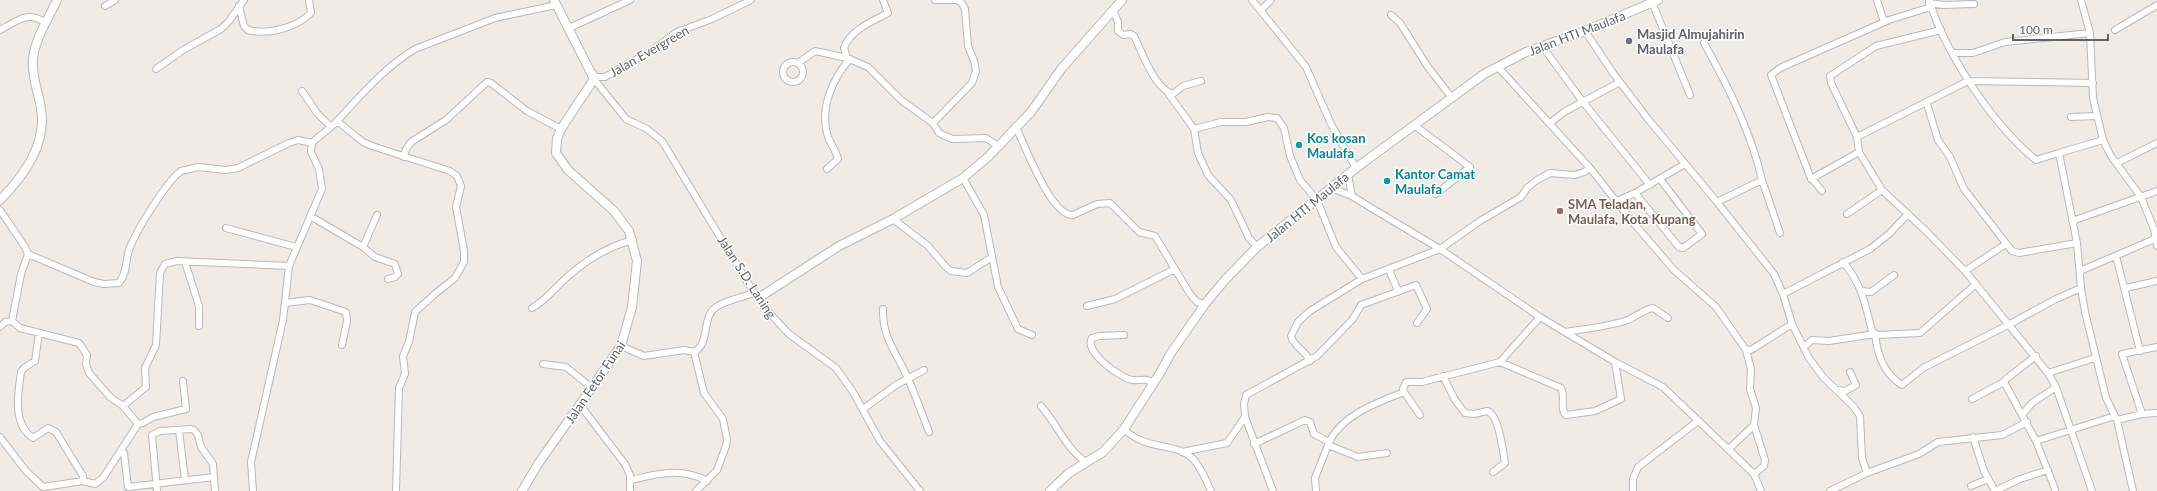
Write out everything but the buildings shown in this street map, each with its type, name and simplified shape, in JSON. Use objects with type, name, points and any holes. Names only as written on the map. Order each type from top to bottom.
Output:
[{"type":"street","points":[[0,200],[26,170],[41,132],[42,119],[32,61],[35,48],[57,0]]},
{"type":"street","points":[[106,6],[115,0]]},
{"type":"street","points":[[156,69],[183,50],[221,29],[244,0]]},
{"type":"street","points":[[240,6],[244,26],[248,30],[278,30],[290,27],[310,15],[312,12],[309,0]]},
{"type":"street","points":[[569,28],[630,0]]},
{"type":"street","name":"Jalan Evergreen","points":[[593,76],[605,77],[651,51],[678,32],[712,19],[741,2],[751,0]]},
{"type":"street","points":[[848,58],[844,48],[847,42],[869,22],[888,13],[884,0]]},
{"type":"street","points":[[933,123],[972,83],[976,71],[968,46],[965,8],[961,2],[956,0],[935,0]]},
{"type":"street","points":[[621,346],[644,356],[684,350],[694,352],[701,347],[709,318],[716,307],[757,295],[839,246],[893,220],[963,178],[998,146],[1031,112],[1062,68],[1122,0]]},
{"type":"street","points":[[1252,0],[1306,67],[1331,124],[1356,168]]},
{"type":"street","points":[[1261,10],[1272,0]]},
{"type":"street","points":[[1877,0],[1884,22]]},
{"type":"street","points":[[2080,0],[2090,33],[2096,116],[2103,140],[2141,197],[2149,216],[2157,246]]},
{"type":"street","points":[[1655,1],[1690,95]]},
{"type":"street","name":"Jalan HTI Maulafa","points":[[1050,491],[1069,474],[1103,452],[1124,429],[1154,383],[1171,353],[1205,304],[1222,283],[1257,247],[1348,174],[1484,74],[1542,46],[1585,32],[1655,1]]},
{"type":"street","points":[[253,491],[251,462],[283,320],[289,266],[322,189],[321,177],[311,152],[312,143],[331,127],[375,81],[405,54],[495,18],[555,2],[593,76]]},
{"type":"street","points":[[1930,3],[1941,30],[1968,81],[2008,131],[2036,160],[2103,140]]},
{"type":"street","points":[[1822,191],[1811,179],[1771,75],[1780,68],[1930,3],[1943,5],[1974,4]]},
{"type":"street","points":[[2115,30],[2157,5]]},
{"type":"street","points":[[1113,10],[1118,22],[1118,31],[1123,35],[1133,34],[1159,85],[1168,93],[1194,129],[1198,153],[1208,175],[1231,200],[1249,238],[1257,247]]},
{"type":"street","points":[[0,30],[30,15],[37,17],[46,23]]},
{"type":"street","points":[[1390,15],[1400,23],[1428,67],[1452,98]]},
{"type":"street","points":[[1941,30],[1876,46],[1830,76],[1830,83],[1857,137],[1859,152],[1882,190],[1965,271],[2008,326],[2036,356],[2048,373],[2056,387],[2092,491]]},
{"type":"street","points":[[1585,32],[1620,82],[1774,274],[1784,294],[1792,324],[1815,368],[1854,407],[1860,416],[1862,458],[1867,473]]},
{"type":"street","points":[[1953,53],[1973,53],[2005,42],[2090,33]]},
{"type":"street","points":[[1704,43],[1721,75],[1749,137],[1780,233]]},
{"type":"street","points":[[1542,46],[1583,102],[1650,185]]},
{"type":"street","points":[[798,63],[815,51],[848,58],[874,71],[901,100],[933,123],[940,133],[947,138],[986,138],[998,146]]},
{"type":"street","points":[[826,169],[838,160],[828,135],[826,104],[839,74],[848,58]]},
{"type":"street","points":[[1498,67],[1590,168],[1674,270],[1716,307],[1746,350],[1751,369],[1750,389],[1756,408],[1754,425],[1765,460],[1764,466],[1754,474]]},
{"type":"street","name":"Jalan Fetor Funai","points":[[522,491],[538,464],[621,346],[628,324],[637,261],[633,240],[624,222],[614,211],[560,161],[556,147],[561,129],[593,76]]},
{"type":"street","name":"Jalan S.D. Laning","points":[[593,76],[626,119],[647,129],[662,140],[763,306],[788,334],[836,368],[863,409],[880,441],[920,491]]},
{"type":"street","points":[[1168,93],[1173,94],[1183,86],[1201,81]]},
{"type":"street","points":[[1857,137],[1927,104],[1968,81],[2093,83]]},
{"type":"street","points":[[404,157],[406,149],[411,142],[446,120],[487,82],[491,83],[527,111],[561,129]]},
{"type":"street","points":[[1550,123],[1583,102],[1620,82]]},
{"type":"street","points":[[302,91],[317,113],[331,127]]},
{"type":"street","points":[[1927,104],[1938,140],[1950,157],[1964,189],[2012,251],[2019,253],[2077,243]]},
{"type":"street","points":[[2071,118],[2096,116]]},
{"type":"street","points":[[1194,129],[1221,122],[1246,122],[1268,117],[1277,118],[1284,128],[1290,156],[1300,180],[1317,200],[1336,247],[1362,279]]},
{"type":"street","points":[[337,121],[363,142],[404,157],[450,171],[457,176],[461,186],[456,207],[464,257],[459,274],[424,303],[414,316],[412,333],[403,356],[405,374],[399,388],[396,491]]},
{"type":"street","points":[[1414,126],[1470,167],[1436,194]]},
{"type":"street","points":[[1016,127],[1050,197],[1059,209],[1074,215],[1102,202],[1113,205],[1139,232],[1155,236],[1197,302],[1205,304]]},
{"type":"street","points":[[28,254],[94,282],[104,284],[119,283],[124,276],[130,245],[155,205],[181,171],[198,168],[232,169],[298,140],[312,143]]},
{"type":"street","points":[[2117,163],[2157,143]]},
{"type":"street","points":[[1811,179],[1859,152]]},
{"type":"street","points":[[2060,153],[2077,243],[2081,288],[2095,358],[2106,398],[2116,418],[2133,491]]},
{"type":"street","points":[[1617,201],[1650,185],[1685,164]]},
{"type":"street","points":[[1310,361],[1291,339],[1295,326],[1310,310],[1362,279],[1389,270],[1440,249],[1480,221],[1521,197],[1527,188],[1537,180],[1550,173],[1575,175],[1590,168]]},
{"type":"street","points":[[1348,174],[1352,196]]},
{"type":"street","points":[[963,178],[984,214],[998,286],[1016,327],[1020,331],[1032,334]]},
{"type":"street","points":[[1635,193],[1679,247],[1683,248],[1702,234],[1660,179]]},
{"type":"street","points":[[1717,202],[1762,180]]},
{"type":"street","points":[[1331,188],[1352,196],[1440,249],[1540,317],[1615,362],[1663,387],[1754,474],[1761,491]]},
{"type":"street","points":[[1847,214],[1882,190]]},
{"type":"street","points":[[2072,221],[2157,191]]},
{"type":"street","points":[[0,210],[25,247],[28,254],[21,274],[12,321]]},
{"type":"street","points":[[1784,294],[1876,244],[1894,230],[1908,214]]},
{"type":"street","points":[[310,216],[363,247],[375,257],[396,264],[398,274],[388,279]]},
{"type":"street","points":[[363,247],[377,216]]},
{"type":"street","points":[[893,220],[927,245],[951,271],[967,273],[992,257]]},
{"type":"street","points":[[226,228],[296,247]]},
{"type":"street","points":[[2080,271],[2156,238]]},
{"type":"street","points":[[532,308],[548,298],[567,277],[595,257],[620,243],[633,240]]},
{"type":"street","points":[[1965,271],[2006,244]]},
{"type":"street","points":[[2116,256],[2126,288],[2140,351]]},
{"type":"street","points":[[123,406],[146,387],[145,368],[156,346],[159,286],[163,267],[168,262],[289,266]]},
{"type":"street","points":[[185,262],[199,306],[199,326]]},
{"type":"street","points":[[1843,262],[1856,279],[1862,291],[1864,304],[1872,331],[1875,334],[1876,350],[1881,361],[1890,374],[1902,385],[1923,368],[2008,326],[2056,299],[2081,288]]},
{"type":"street","points":[[1087,306],[1115,299],[1175,269]]},
{"type":"street","points":[[1389,270],[1398,291]]},
{"type":"street","points":[[1862,291],[1871,292],[1894,275]]},
{"type":"street","points":[[2126,288],[2157,281]]},
{"type":"street","points":[[1273,491],[1245,417],[1244,398],[1249,392],[1310,361],[1343,329],[1361,305],[1414,284],[1418,287],[1427,309],[1417,323]]},
{"type":"street","points":[[1804,347],[1812,340],[1829,341],[1875,334],[1920,333],[1976,284]]},
{"type":"street","points":[[285,303],[310,300],[346,312],[347,321],[342,345]]},
{"type":"street","points":[[1565,332],[1605,327],[1633,318],[1650,308],[1654,308],[1668,318]]},
{"type":"street","points":[[883,309],[886,334],[894,354],[908,379],[929,432]]},
{"type":"street","points":[[1420,415],[1404,392],[1403,389],[1406,382],[1417,383],[1494,365],[1500,362],[1540,317]]},
{"type":"street","points":[[0,327],[5,322],[12,321],[20,328],[79,343],[85,350],[86,364],[89,373],[111,398],[123,406],[138,424]]},
{"type":"street","points":[[1746,350],[1751,350],[1792,324]]},
{"type":"street","points":[[39,333],[36,360],[24,368],[22,372],[18,415],[24,428],[33,438],[48,428],[56,432],[83,476],[83,481]]},
{"type":"street","points":[[1124,335],[1099,336],[1092,338],[1090,344],[1092,351],[1101,360],[1124,377],[1133,380],[1144,378],[1154,383]]},
{"type":"street","points":[[2142,414],[2122,354],[2157,347]]},
{"type":"street","points":[[694,352],[704,393],[720,412],[726,428],[726,446],[716,470],[696,491]]},
{"type":"street","points":[[1972,399],[2004,382],[2036,356]]},
{"type":"street","points":[[2048,373],[2095,358]]},
{"type":"street","points":[[1500,362],[1561,388],[1563,391],[1563,411],[1566,415],[1595,410],[1621,399],[1615,362]]},
{"type":"street","points":[[543,364],[566,367],[592,388]]},
{"type":"street","points":[[863,409],[924,370]]},
{"type":"street","points":[[1838,390],[1845,391],[1856,385],[1850,372]]},
{"type":"street","points":[[1443,376],[1465,413],[1474,414],[1487,411],[1493,415],[1500,432],[1506,463],[1493,472]]},
{"type":"street","points":[[0,437],[26,472],[40,485],[46,487],[83,481],[95,484],[103,478],[138,424],[143,423],[153,417],[186,410],[182,381]]},
{"type":"street","points":[[2004,382],[2027,422],[2055,489]]},
{"type":"street","points":[[2022,414],[2032,403],[2056,387]]},
{"type":"street","points":[[1316,491],[1315,478],[1328,444],[1338,427],[1350,418],[1404,392]]},
{"type":"street","points":[[580,405],[625,464],[631,480],[630,491]]},
{"type":"street","points":[[1041,406],[1064,440],[1079,457],[1087,463]]},
{"type":"street","points":[[2036,441],[2070,429],[2116,418],[2157,413]]},
{"type":"street","points":[[1182,452],[1227,443],[1245,417]]},
{"type":"street","points":[[1254,444],[1305,420],[1310,422],[1314,434],[1328,444],[1358,457],[1387,453]]},
{"type":"street","points":[[1633,491],[1633,479],[1638,467],[1698,421]]},
{"type":"street","points":[[1830,491],[1867,473],[1919,454],[1938,442],[2002,434],[2027,422]]},
{"type":"street","points":[[1729,449],[1754,425]]},
{"type":"street","points":[[1124,429],[1131,436],[1148,444],[1182,452],[1196,462],[1211,491]]},
{"type":"street","points":[[179,430],[185,480]]},
{"type":"street","points":[[157,491],[152,435],[160,431],[194,430],[201,447],[213,464],[215,491]]},
{"type":"street","points":[[1973,437],[1977,454],[1995,491],[2020,478],[2048,470]]},
{"type":"street","points":[[124,453],[128,487],[214,477]]},
{"type":"street","points":[[631,480],[677,472],[696,475],[707,481]]},
{"type":"street","points":[[1971,486],[1988,479]]},
{"type":"place","name":"Masjid Almujahirin Maulafa","points":[[1629,41]]},
{"type":"place","name":"Kos kosan Maulafa","points":[[1299,145]]},
{"type":"place","name":"Kantor Camat Maulafa","points":[[1387,181]]},
{"type":"place","name":"SMA Teladan, Maulafa, Kota Kupang","points":[[1560,211]]}]
